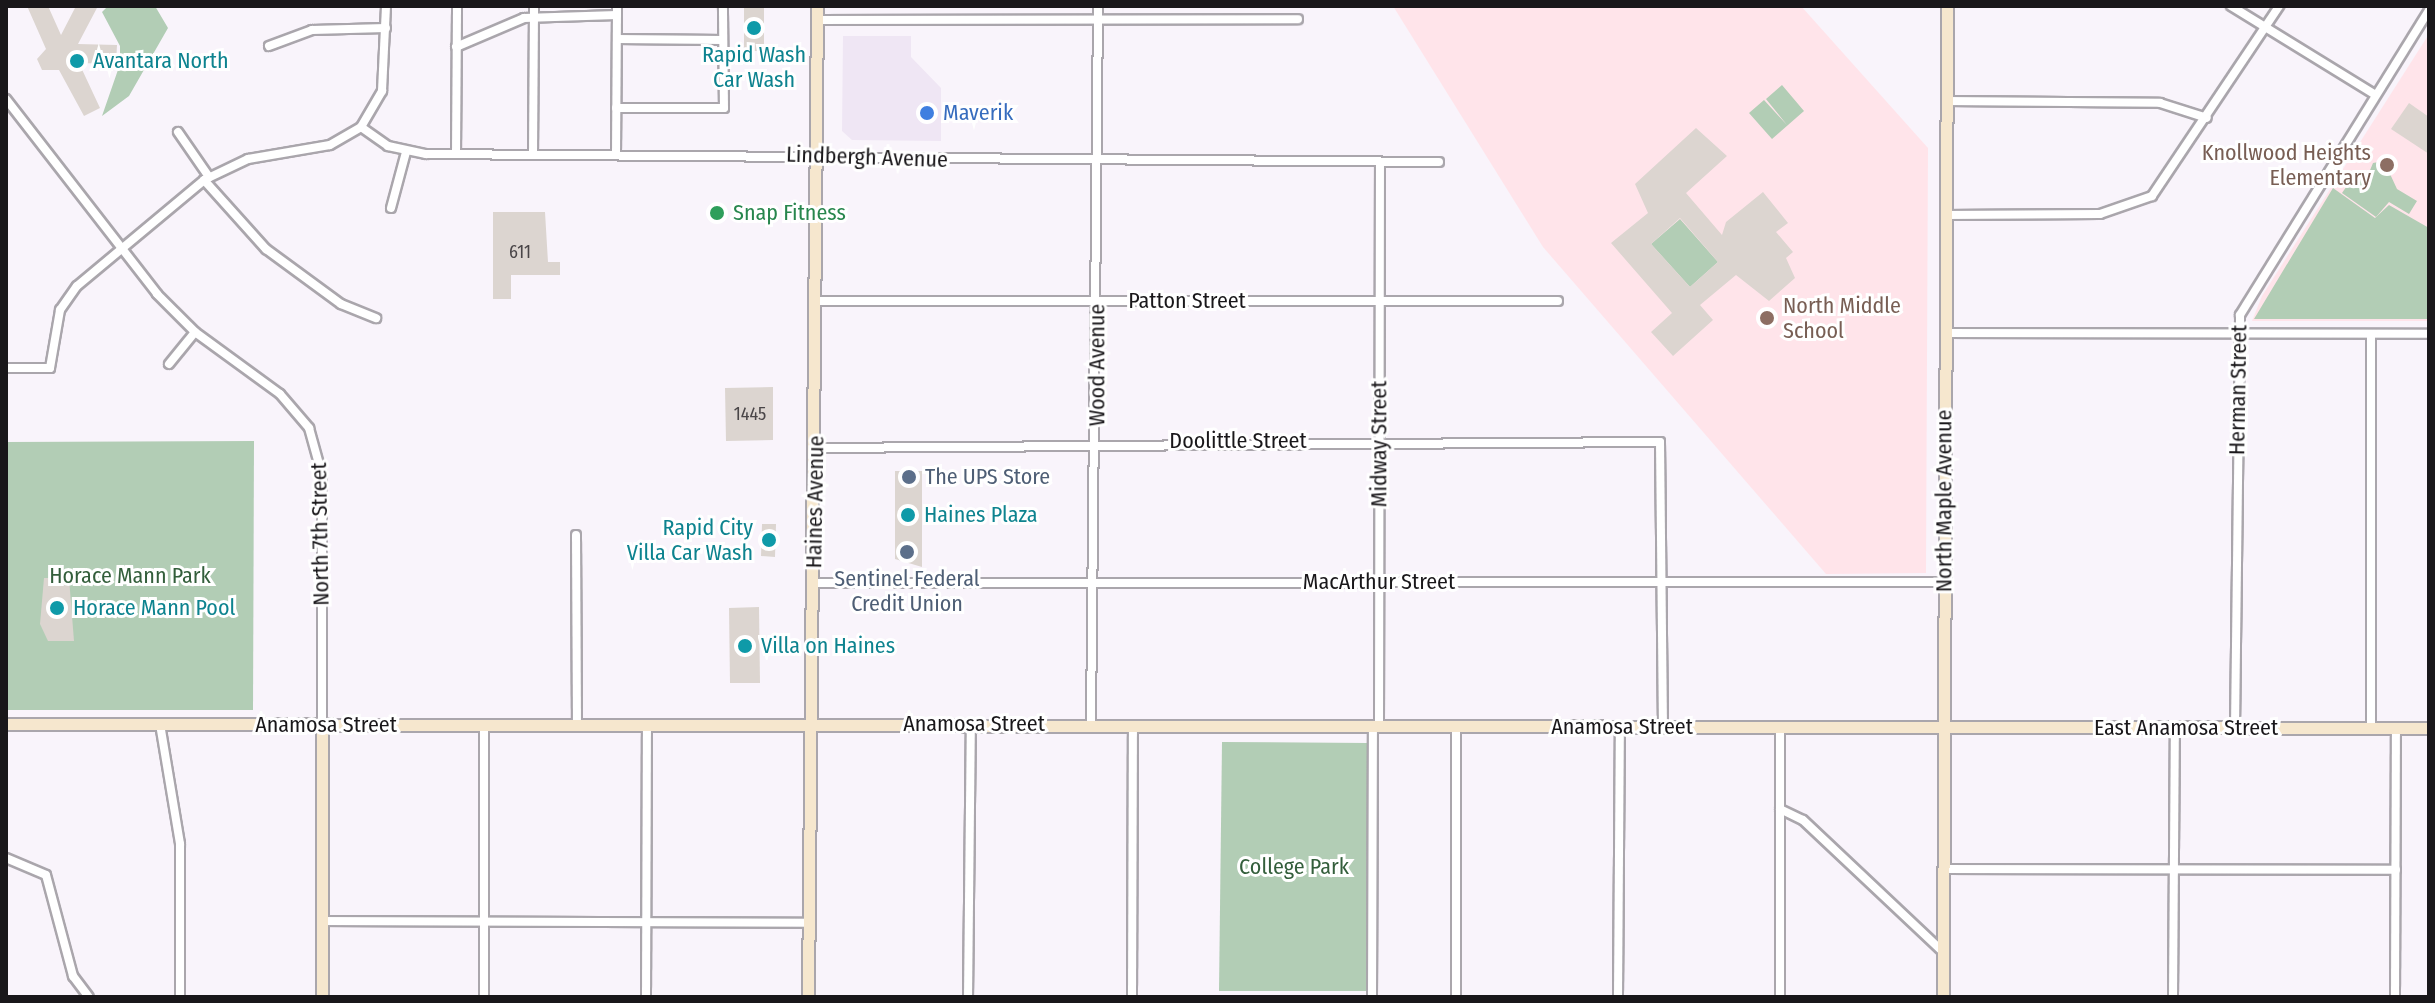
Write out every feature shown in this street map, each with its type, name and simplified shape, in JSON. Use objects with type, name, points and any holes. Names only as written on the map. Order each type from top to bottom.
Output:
[{"type":"main road","name":"Haines Avenue","points":[[808,997],[807,723],[816,448],[817,6]]},
{"type":"main road","name":"North Maple Avenue","points":[[1943,997],[1947,6]]},
{"type":"main road","name":"Anamosa Street","points":[[6,724],[971,723],[1943,728]]},
{"type":"main road","name":"North 7th Street","points":[[322,724],[322,997]]},
{"type":"main road","name":"East Anamosa Street","points":[[1943,728],[2429,728]]},
{"type":"street","points":[[6,368],[50,368],[60,310],[119,247],[206,179],[248,159],[330,145],[361,127],[382,91],[386,6]]},
{"type":"street","points":[[456,154],[457,6]]},
{"type":"street","points":[[616,108],[724,108],[723,6]]},
{"type":"street","name":"Wood Avenue","points":[[1091,724],[1098,301],[1098,6]]},
{"type":"street","points":[[2231,6],[2374,94]]},
{"type":"street","points":[[1946,215],[2127,210],[2172,175],[2279,6]]},
{"type":"street","points":[[456,47],[534,11],[617,10],[616,154]]},
{"type":"street","name":"Herman Street","points":[[2235,728],[2237,333],[2244,304],[2429,10]]},
{"type":"street","points":[[533,154],[534,11]]},
{"type":"street","points":[[817,20],[1298,19]]},
{"type":"street","points":[[269,46],[312,30],[386,28]]},
{"type":"street","points":[[617,39],[723,40]]},
{"type":"street","name":"North 7th Street","points":[[6,99],[119,247],[195,332],[291,404],[319,455],[322,724]]},
{"type":"street","points":[[1946,101],[2160,103],[2207,118]]},
{"type":"street","name":"Lindbergh Avenue","points":[[361,127],[406,152],[456,154],[1439,162]]},
{"type":"street","points":[[178,132],[206,179],[266,249],[341,304],[376,318]]},
{"type":"street","points":[[391,208],[406,152]]},
{"type":"street","name":"Midway Street","points":[[1372,997],[1380,582],[1380,162]]},
{"type":"street","name":"Patton Street","points":[[817,301],[1558,301]]},
{"type":"street","points":[[169,364],[195,332]]},
{"type":"street","points":[[1945,333],[2429,334]]},
{"type":"street","points":[[2371,335],[2371,728]]},
{"type":"street","name":"Doolittle Street","points":[[816,448],[1096,441],[1660,442],[1662,583]]},
{"type":"street","points":[[576,535],[577,724]]},
{"type":"street","name":"MacArthur Street","points":[[813,583],[1944,582]]},
{"type":"street","points":[[1662,583],[1663,727]]},
{"type":"street","points":[[968,997],[971,723]]},
{"type":"street","points":[[160,724],[180,844],[180,997]]},
{"type":"street","points":[[646,997],[647,724]]},
{"type":"street","points":[[484,725],[484,997]]},
{"type":"street","points":[[1132,997],[1133,725]]},
{"type":"street","points":[[1456,727],[1456,997]]},
{"type":"street","points":[[1618,997],[1620,727]]},
{"type":"street","points":[[1780,727],[1780,997]]},
{"type":"street","points":[[2173,997],[2175,728]]},
{"type":"street","points":[[2395,997],[2396,728]]},
{"type":"street","points":[[1780,809],[1803,820],[1943,952]]},
{"type":"street","points":[[6,858],[46,875],[73,976],[89,997]]},
{"type":"street","points":[[1943,869],[2396,870]]},
{"type":"street","points":[[322,921],[808,923]]},
{"type":"shaded area","name":"North Middle School","points":[[1393,6],[1801,6],[1928,148],[1926,573],[1826,574],[1543,247]]},
{"type":"shaded area","name":"Knollwood Heights Elementary","points":[[2429,34],[2429,321],[2252,321],[2262,296]]},
{"type":"shaded area","points":[[843,36],[911,36],[911,57],[941,88],[941,141],[852,140],[842,131]]},
{"type":"green space","points":[[108,6],[155,6],[168,28],[129,96],[102,116],[120,64],[120,46],[102,12]]},
{"type":"green space","points":[[1782,85],[1804,111],[1772,139],[1749,113],[1764,100],[1787,125],[1766,99]]},
{"type":"green space","points":[[2384,161],[2397,189],[2417,201],[2409,214],[2389,202],[2376,217],[2342,193],[2353,177],[2366,180],[2373,163]]},
{"type":"green space","name":"Knollwood Heights Elementary","points":[[2333,188],[2375,218],[2389,205],[2429,228],[2429,319],[2254,319]]},
{"type":"green space","points":[[1680,219],[1718,262],[1690,287],[1651,244]]},
{"type":"green space","name":"Horace Mann Park","points":[[254,441],[253,710],[6,710],[6,442]]},
{"type":"green space","name":"College Park","points":[[1222,742],[1368,743],[1367,991],[1219,991]]},
{"type":"building","name":"Avantara North","points":[[27,6],[48,6],[61,35],[76,6],[98,6],[78,44],[117,45],[116,64],[79,63],[100,108],[84,116],[59,70],[42,70],[37,59],[46,49]]},
{"type":"building","name":"Rapid Wash Car Wash","points":[[744,6],[764,6],[764,51],[744,51]]},
{"type":"building","name":"Knollwood Heights Elementary","points":[[2409,103],[2429,117],[2429,154],[2391,129]]},
{"type":"building","name":"North Middle School","points":[[1696,128],[1727,156],[1686,193],[1722,235],[1726,222],[1763,192],[1788,223],[1776,232],[1793,252],[1786,258],[1795,278],[1769,301],[1736,275],[1700,305],[1713,320],[1673,356],[1651,332],[1672,313],[1611,243],[1648,213],[1635,184]],"holes":[[[1680,218],[1718,262],[1690,287],[1651,244]]]},
{"type":"building","points":[[493,212],[545,212],[548,262],[560,262],[560,275],[511,275],[511,299],[493,299]]},
{"type":"building","points":[[773,387],[773,440],[726,441],[725,388]]},
{"type":"building","name":"Haines Plaza","points":[[895,471],[922,471],[922,567],[895,559]]},
{"type":"building","name":"Rapid City Villa Car Wash","points":[[762,524],[776,524],[775,557],[761,556]]},
{"type":"building","name":"Horace Mann Pool","points":[[44,578],[69,578],[74,641],[48,641],[40,624]]},
{"type":"building","name":"Villa on Haines","points":[[759,607],[760,683],[730,683],[729,608]]},
{"type":"place","name":"Rapid Wash Car Wash","points":[[754,28]]},
{"type":"place","name":"Avantara North","points":[[77,61]]},
{"type":"place","name":"Maverik","points":[[927,113]]},
{"type":"place","name":"Knollwood Heights Elementary","points":[[2387,165]]},
{"type":"place","name":"Snap Fitness","points":[[717,213]]},
{"type":"place","name":"North Middle School","points":[[1767,318]]},
{"type":"place","name":"The UPS Store","points":[[909,477]]},
{"type":"place","name":"Haines Plaza","points":[[908,515]]},
{"type":"place","name":"Rapid City Villa Car Wash","points":[[769,540]]},
{"type":"place","name":"Sentinel Federal Credit Union","points":[[907,552]]},
{"type":"place","name":"Horace Mann Pool","points":[[57,608]]},
{"type":"place","name":"Villa on Haines","points":[[745,646]]}]
